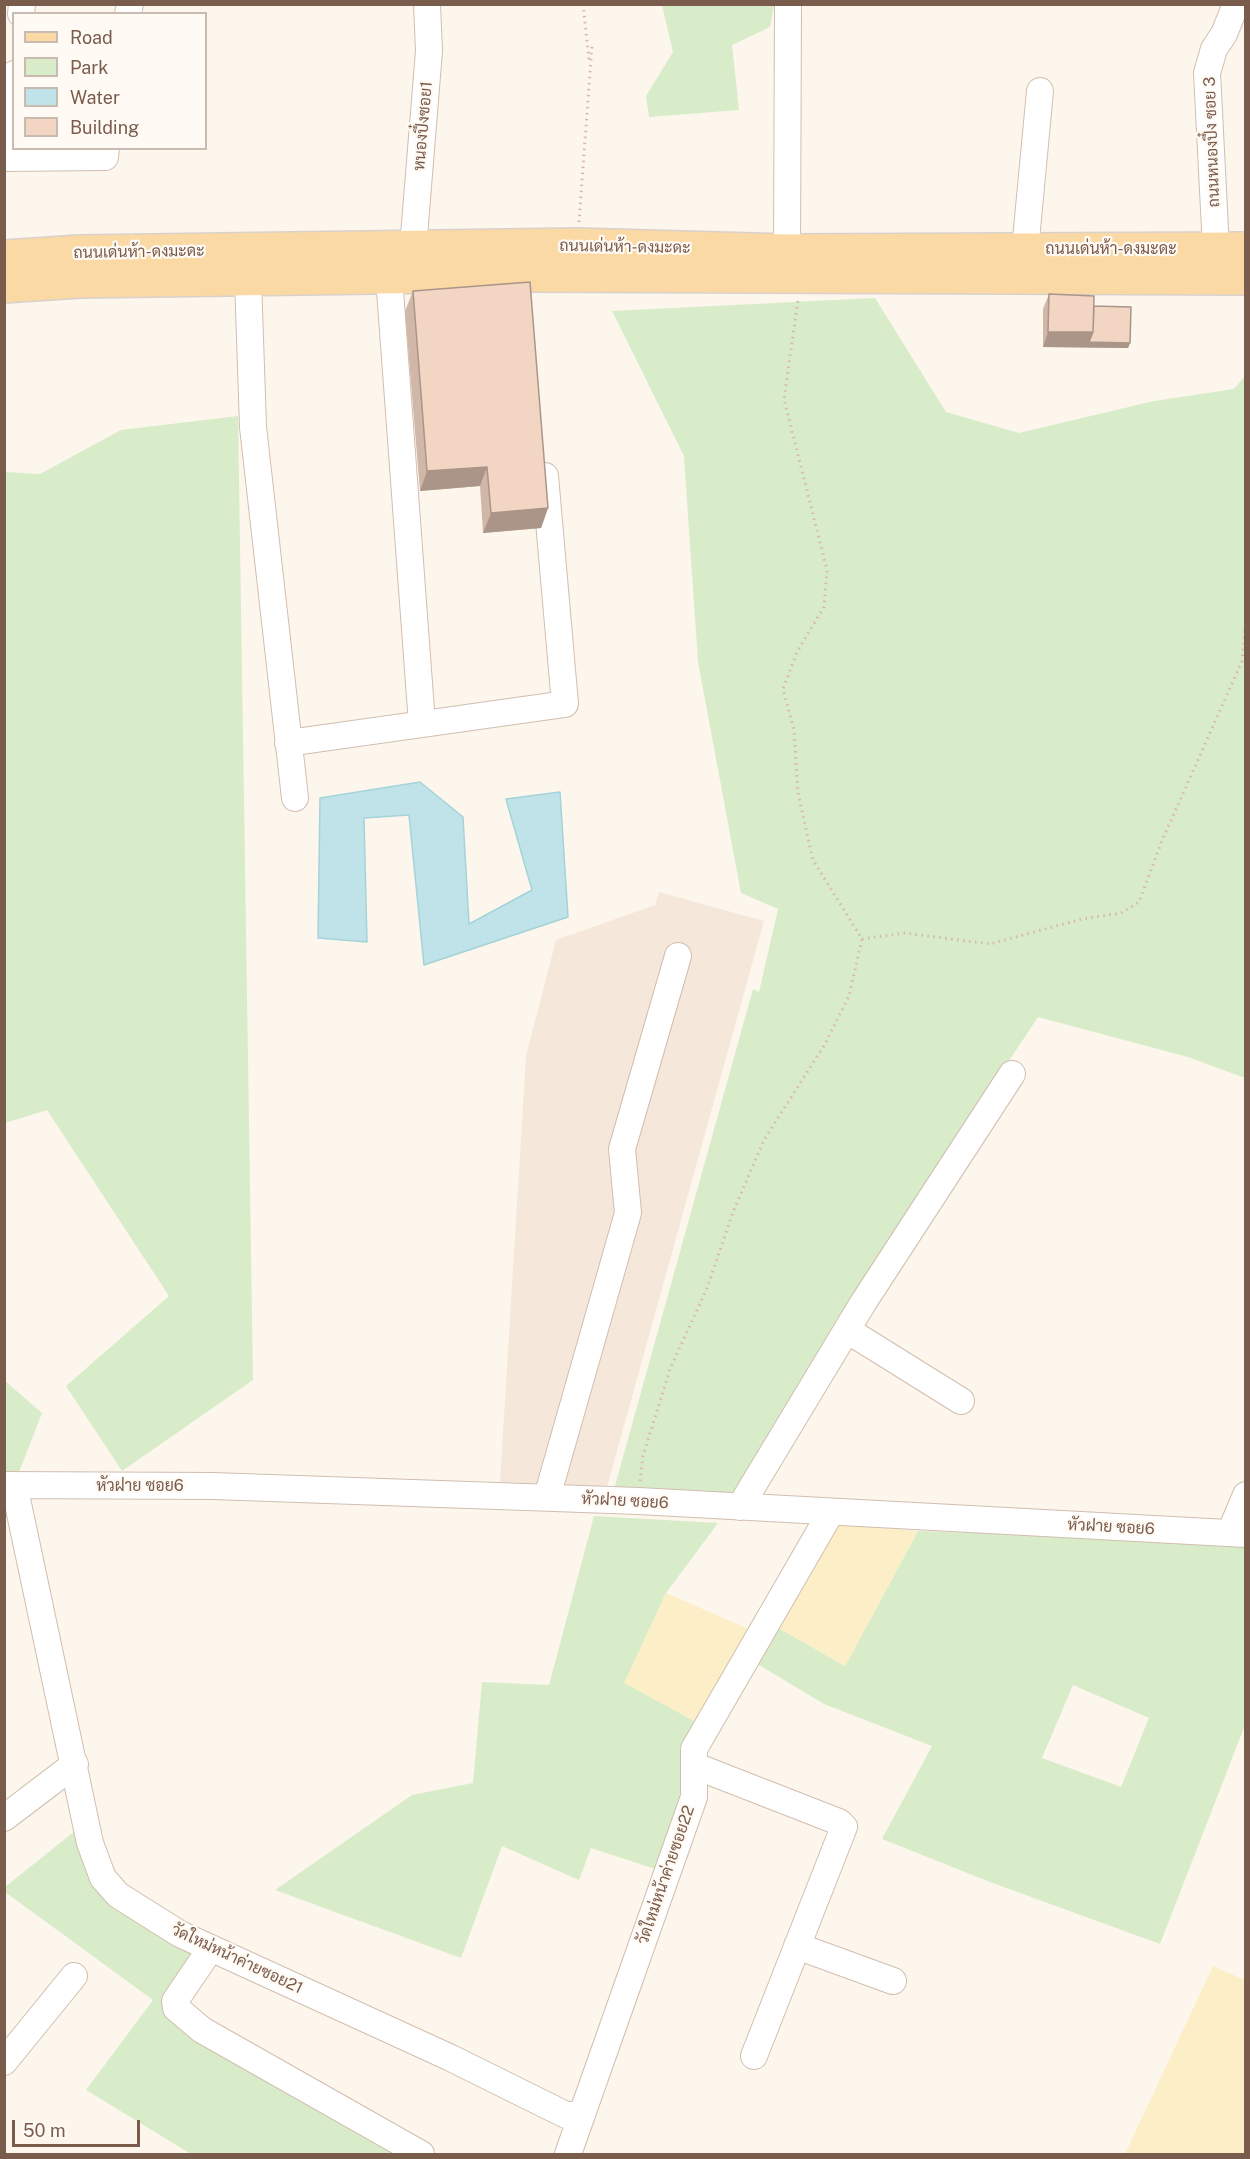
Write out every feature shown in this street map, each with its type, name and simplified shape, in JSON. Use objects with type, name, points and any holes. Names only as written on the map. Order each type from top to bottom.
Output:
[{"type":"main road","name":"ถนนเด่นห้า-ดงมะดะ","points":[[4,286],[80,281],[248,279],[370,268],[413,248],[577,245],[794,264],[1245,278]]},
{"type":"main road","name":"ถนนเด่นห้า-ดงมะดะ","points":[[4,257],[79,252],[370,268],[528,287],[794,264],[1025,250],[1231,249]]},
{"type":"street","name":"หนองปึ๋งซอย1","points":[[413,248],[429,51],[427,4]]},
{"type":"street","points":[[788,4],[794,264]]},
{"type":"street","name":"ถนนหนองปึ๋ง ซอย 3","points":[[1231,249],[1207,73],[1214,49],[1224,34],[1236,4]]},
{"type":"street","points":[[4,144],[12,88]]},
{"type":"street","points":[[1025,250],[1040,91]]},
{"type":"street","points":[[4,158],[105,157],[106,150]]},
{"type":"street","points":[[370,268],[422,724]]},
{"type":"street","points":[[248,279],[252,427],[295,798]]},
{"type":"street","points":[[288,742],[565,704],[543,453]]},
{"type":"street","points":[[547,1497],[628,1214],[622,1149],[678,956]]},
{"type":"street","points":[[740,1507],[847,1330],[1012,1074]]},
{"type":"street","points":[[847,1330],[961,1401]]},
{"type":"street","name":"หัวฝาย ซอย6","points":[[9,1485],[213,1485],[547,1497],[1238,1533]]},
{"type":"street","name":"วัดใหม่หน้าค่ายซอย21","points":[[9,1485],[75,1764],[90,1843],[103,1878],[118,1895],[180,1934],[452,2058],[566,2115],[582,2115]]},
{"type":"street","points":[[1238,1533],[1245,1495]]},
{"type":"street","name":"วัดใหม่หน้าค่ายซอย22","points":[[568,2154],[694,1797],[696,1771],[694,1749],[831,1512]]},
{"type":"street","points":[[4,1818],[75,1764]]},
{"type":"street","points":[[696,1771],[703,1769],[842,1824],[844,1827],[754,2056]]},
{"type":"street","points":[[797,1946],[893,1981]]},
{"type":"street","points":[[212,1948],[175,2001],[176,2008],[202,2030],[420,2154]]},
{"type":"street","points":[[4,2062],[74,1976]]},
{"type":"path","points":[[583,4],[590,71]]},
{"type":"path","points":[[577,245],[592,45]]},
{"type":"path","points":[[639,1501],[643,1456],[670,1369],[707,1288],[733,1212],[764,1140],[825,1044],[849,996],[862,939],[813,860],[798,793],[794,730],[783,689],[797,652],[824,607],[827,570],[784,399],[794,264]]},
{"type":"path","points":[[862,939],[905,933],[990,944],[1083,919],[1122,913],[1139,902],[1161,843],[1242,662],[1245,620]]},
{"type":"shaded area","points":[[659,892],[764,921],[607,1487],[500,1482],[526,1056],[556,940],[655,905]]},
{"type":"green space","points":[[662,5],[774,5],[770,27],[732,45],[739,110],[649,117],[646,96],[673,52]]},
{"type":"green space","points":[[875,298],[946,412],[1019,433],[1154,401],[1234,389],[1245,376],[1245,1078],[1188,1057],[1038,1017],[960,1135],[740,1507],[611,1500],[753,989],[759,992],[778,909],[741,893],[698,662],[684,456],[612,311]]},
{"type":"green space","points":[[238,416],[253,1380],[122,1471],[66,1386],[169,1296],[47,1110],[5,1123],[5,472],[40,474],[121,430]]},
{"type":"green space","points":[[4,1380],[42,1413],[14,1485],[5,1485]]},
{"type":"green space","points":[[594,1516],[718,1523],[666,1593],[625,1683],[700,1724],[689,1799],[661,1871],[591,1848],[579,1880],[502,1846],[461,1958],[275,1890],[412,1795],[473,1783],[482,1682],[549,1685]]},
{"type":"green space","points":[[918,1531],[1245,1542],[1245,1725],[1160,1944],[990,1882],[882,1839],[932,1746],[824,1704],[754,1662],[775,1626],[845,1666]],"holes":[[[1073,1685],[1149,1718],[1121,1787],[1042,1758]]]},
{"type":"green space","points":[[80,1827],[90,1875],[198,1956],[170,2000],[170,2020],[394,2154],[191,2154],[86,2090],[153,2000],[5,1892],[5,1887]]},
{"type":"sand","points":[[834,1523],[918,1531],[845,1666],[775,1626]]},
{"type":"sand","points":[[666,1593],[753,1631],[700,1724],[624,1683]]},
{"type":"sand","points":[[1213,1966],[1245,1980],[1245,2154],[1125,2154]]},
{"type":"water","points":[[420,782],[463,817],[469,924],[532,890],[506,799],[560,792],[568,917],[424,965],[409,815],[364,818],[367,942],[318,938],[320,798]]},
{"type":"building","points":[[530,282],[548,508],[491,513],[487,467],[427,471],[413,291]]},
{"type":"building","points":[[1049,294],[1094,296],[1093,332],[1048,332]]},
{"type":"building","points":[[1094,306],[1131,307],[1130,343],[1089,342],[1093,332]]}]
